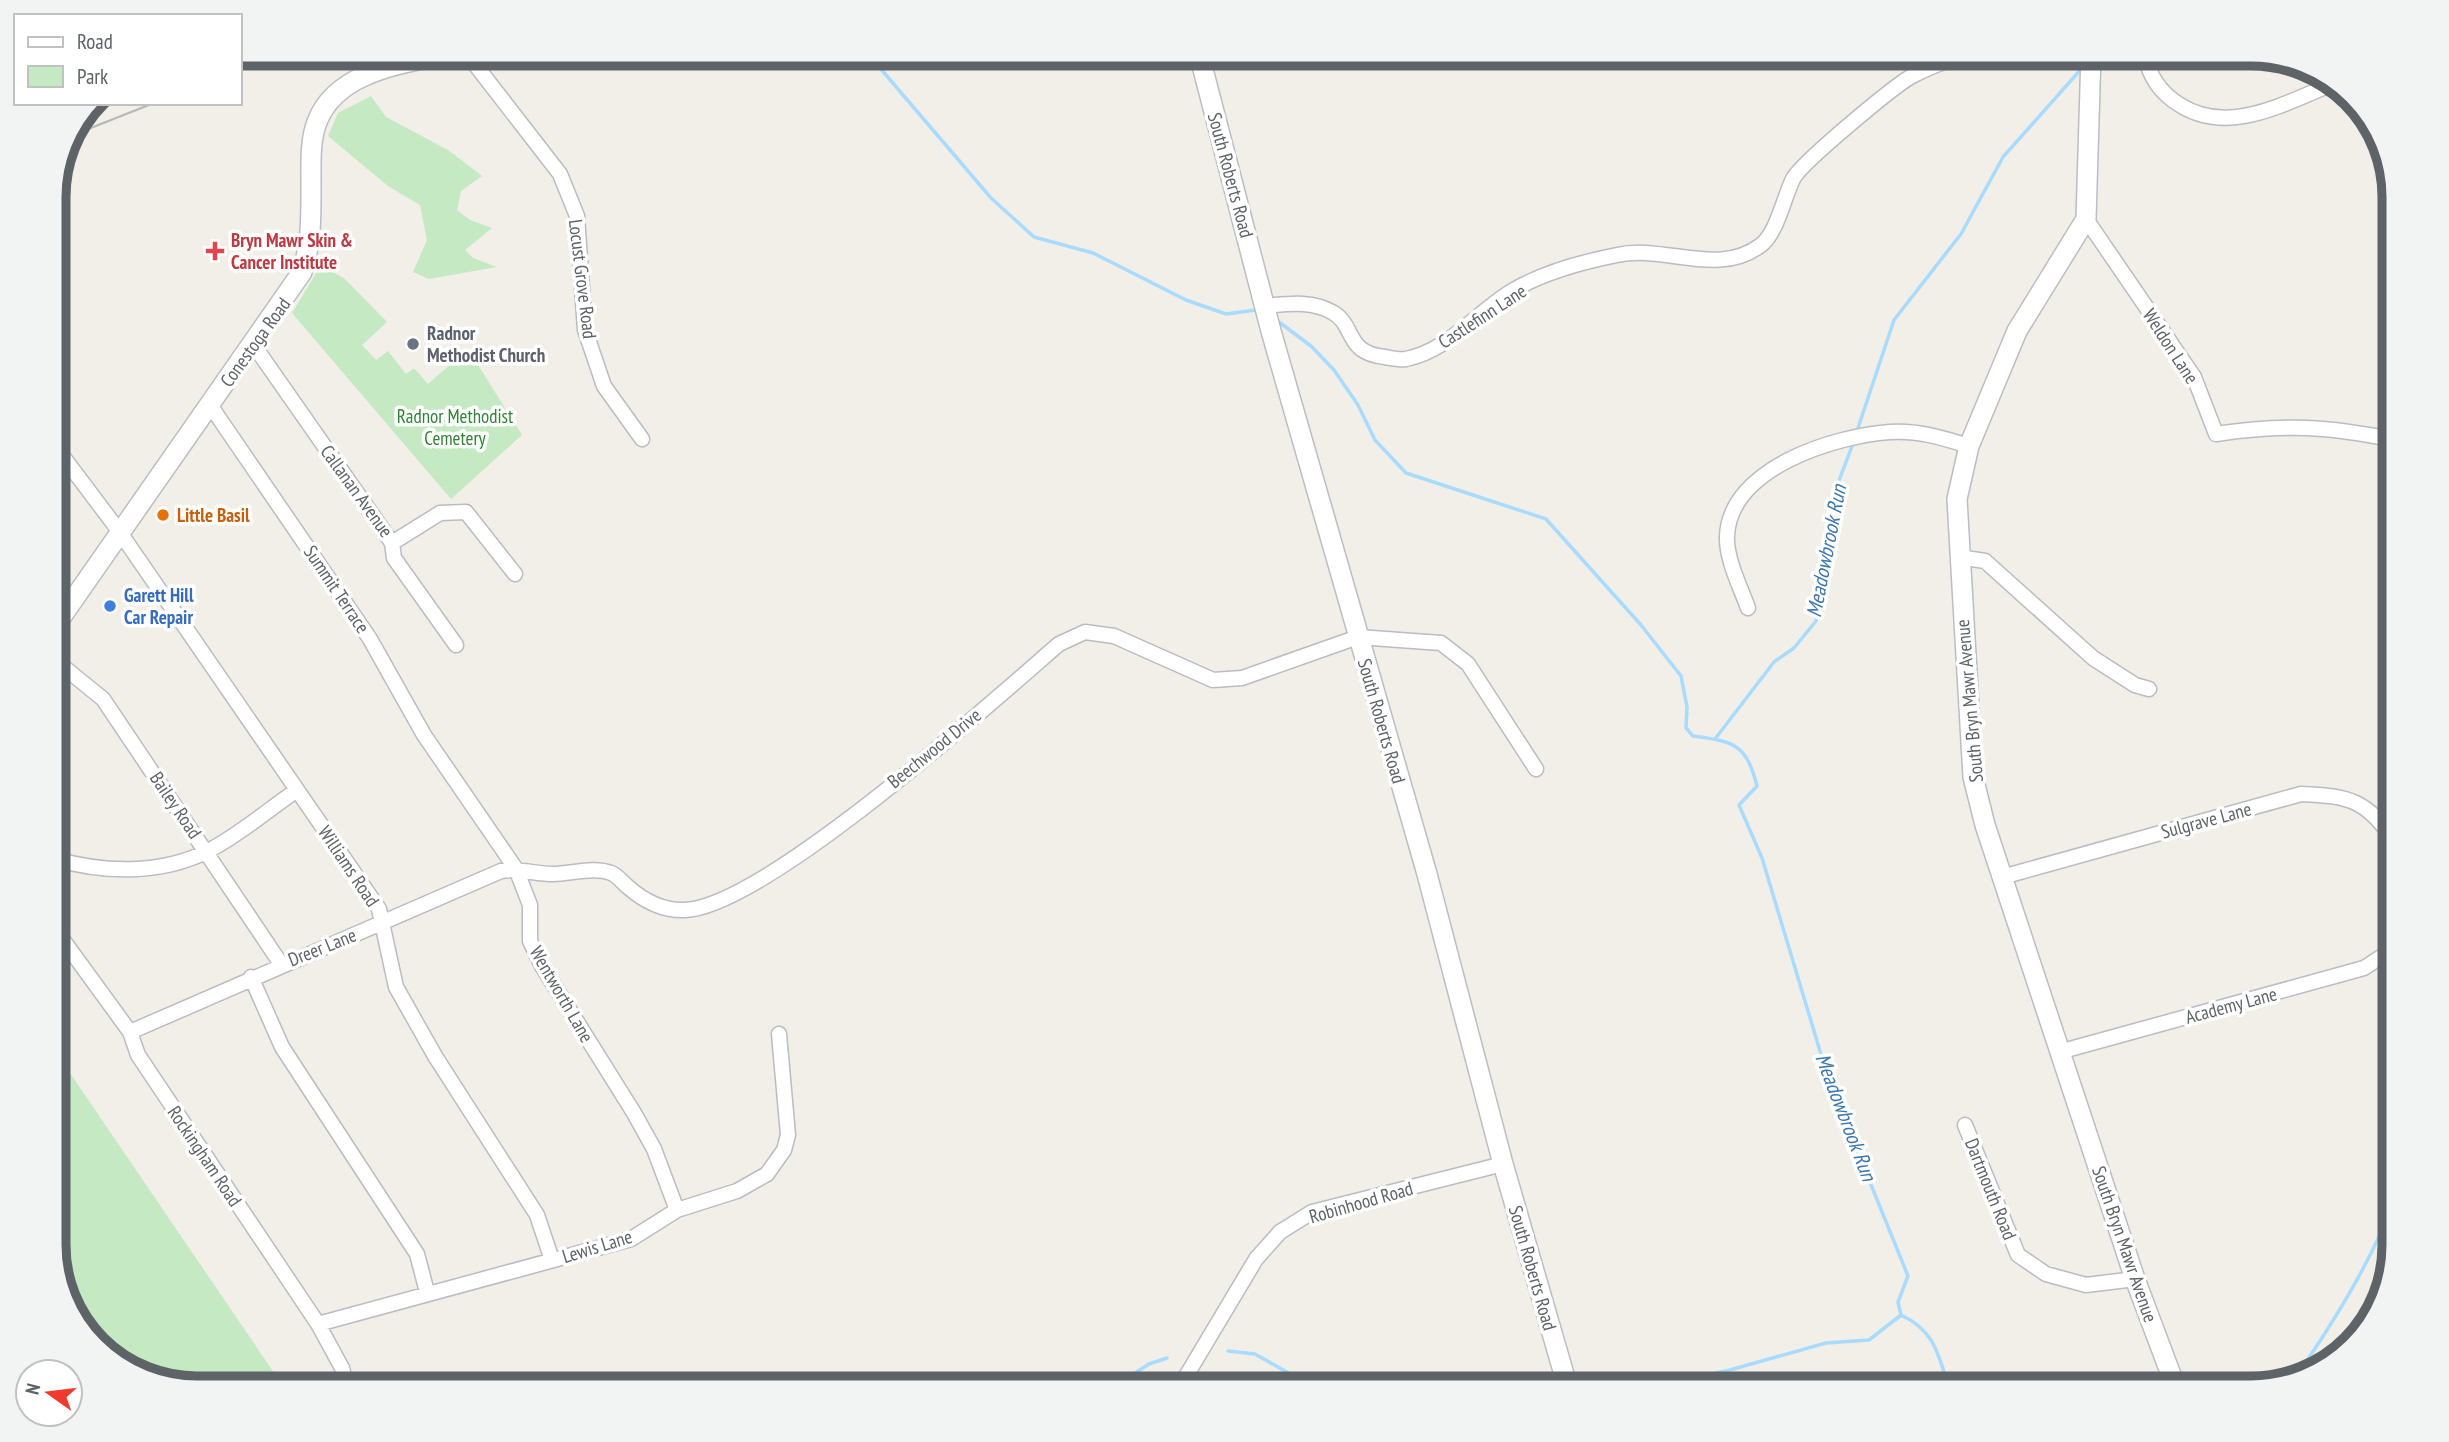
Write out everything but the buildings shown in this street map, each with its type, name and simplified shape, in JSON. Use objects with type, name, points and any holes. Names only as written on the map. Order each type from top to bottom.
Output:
[{"type":"main road","name":"South Bryn Mawr Avenue","points":[[2091,66],[2086,219],[2017,331],[1969,446],[1957,499],[1959,558],[1973,777],[2002,877],[2059,1052],[2135,1279],[2171,1376]]},
{"type":"main road","name":"Conestoga Road","points":[[67,608],[119,531],[293,289],[309,253],[311,158],[314,133],[323,110],[346,86],[364,76],[398,67]]},
{"type":"main road","name":"South Roberts Road","points":[[1202,67],[1265,306],[1427,874],[1503,1164],[1565,1376]]},
{"type":"street","name":"Castlefinn Lane","points":[[1265,306],[1301,302],[1334,312],[1359,349],[1377,356],[1405,359],[1438,346],[1513,291],[1562,270],[1620,254],[1665,254],[1712,262],[1738,255],[1762,245],[1780,212],[1793,177],[1815,154],[1911,77],[1937,66]]},
{"type":"street","points":[[2148,66],[2153,82],[2173,101],[2194,114],[2222,120],[2259,114],[2323,88]]},
{"type":"street","name":"Locust Grove Road","points":[[477,67],[561,174],[577,216],[585,330],[604,386],[642,439]]},
{"type":"street","name":"Weldon Lane","points":[[2086,219],[2194,377],[2216,434],[2272,426],[2326,427],[2382,438]]},
{"type":"street","name":"Callanan Avenue","points":[[253,344],[392,543],[440,513],[466,512],[515,574]]},
{"type":"street","name":"Summit Terrace","points":[[210,405],[370,639],[424,734],[454,780]]},
{"type":"street","points":[[1748,608],[1731,560],[1727,536],[1733,511],[1750,484],[1780,462],[1843,442],[1890,432],[1931,434],[1969,446]]},
{"type":"street","name":"Williams Road","points":[[67,462],[119,531],[379,909],[385,922],[396,986],[435,1056],[537,1215],[552,1260]]},
{"type":"street","points":[[392,543],[394,558],[456,645]]},
{"type":"street","points":[[1959,558],[1984,561],[2093,658],[2135,685],[2149,689]]},
{"type":"street","name":"Beechwood Drive","points":[[516,869],[551,874],[579,871],[611,873],[648,902],[669,909],[710,905],[733,896],[812,845],[1059,644],[1085,632],[1114,636],[1213,680],[1242,678],[1358,637]]},
{"type":"street","points":[[1358,637],[1441,643],[1468,664],[1536,769]]},
{"type":"street","name":"Bailey Road","points":[[67,670],[103,699],[281,964]]},
{"type":"street","name":"Wentworth Lane","points":[[454,780],[516,869],[530,905],[530,942],[542,967],[648,1137],[677,1210]]},
{"type":"street","points":[[67,861],[127,871],[166,866],[207,851],[296,790]]},
{"type":"street","name":"Sulgrave Lane","points":[[2002,877],[2301,794],[2342,796],[2378,818],[2382,824]]},
{"type":"street","name":"Dreer Lane","points":[[130,1031],[501,871],[516,869]]},
{"type":"street","name":"Rockingham Road","points":[[67,945],[130,1031],[138,1055],[318,1324],[344,1376]]},
{"type":"street","name":"Academy Lane","points":[[2059,1052],[2364,968],[2382,956]]},
{"type":"street","points":[[251,977],[282,1047],[417,1254],[427,1292]]},
{"type":"street","name":"Lewis Lane","points":[[318,1324],[427,1292],[631,1239],[677,1210],[737,1191],[767,1174],[784,1150],[788,1124],[779,1034]]},
{"type":"street","name":"Dartmouth Road","points":[[1965,1125],[2018,1255],[2046,1274],[2086,1286],[2135,1279]]},
{"type":"street","name":"Robinhood Road","points":[[1186,1376],[1256,1259],[1280,1232],[1312,1212],[1503,1164]]},
{"type":"green space","points":[[371,96],[386,117],[448,150],[482,176],[461,191],[457,210],[470,220],[492,228],[465,250],[473,258],[497,267],[429,279],[413,272],[427,240],[420,205],[388,186],[328,136],[338,113]]},
{"type":"green space","name":"Radnor Methodist Cemetery","points":[[321,265],[345,279],[387,322],[362,345],[376,360],[388,351],[406,374],[414,368],[428,384],[468,349],[522,435],[451,499],[292,313]]},
{"type":"green space","points":[[67,1069],[276,1376],[197,1376],[147,1366],[118,1348],[89,1317],[73,1287],[67,1253]]},
{"type":"waterway","points":[[879,67],[991,198],[1034,237],[1093,253],[1186,300],[1226,314],[1256,310]]},
{"type":"waterway","name":"Meadowbrook Run","points":[[1856,434],[1894,320],[1961,234],[2003,157],[2083,67]]},
{"type":"waterway","name":"Meadowbrook Run","points":[[1279,322],[1311,346],[1334,370],[1358,405],[1375,440],[1406,473],[1546,519],[1641,625],[1681,676],[1687,707],[1686,728],[1693,736],[1728,743],[1743,753],[1757,786],[1739,805],[1762,858],[1829,1081],[1908,1276],[1898,1302],[1901,1315],[1928,1336],[1938,1354],[1945,1376]]},
{"type":"waterway","name":"Meadowbrook Run","points":[[1715,739],[1774,662],[1794,648],[1816,621],[1835,491],[1854,441]]},
{"type":"waterway","points":[[2304,1365],[2351,1290],[2382,1230]]},
{"type":"waterway","points":[[1701,1376],[1826,1343],[1869,1340],[1901,1315]]},
{"type":"waterway","points":[[1228,1351],[1255,1354],[1294,1376]]},
{"type":"waterway","points":[[1130,1376],[1149,1364],[1167,1358]]},
{"type":"tram line","points":[[242,69],[247,67]]},
{"type":"tram line","points":[[86,130],[149,105]]},
{"type":"place","name":"Bryn Mawr Skin & Cancer Institute","points":[[215,251]]},
{"type":"place","name":"Radnor Methodist Church","points":[[413,344]]},
{"type":"place","name":"Little Basil","points":[[163,515]]},
{"type":"place","name":"Garett Hill Car Repair","points":[[110,606]]}]
